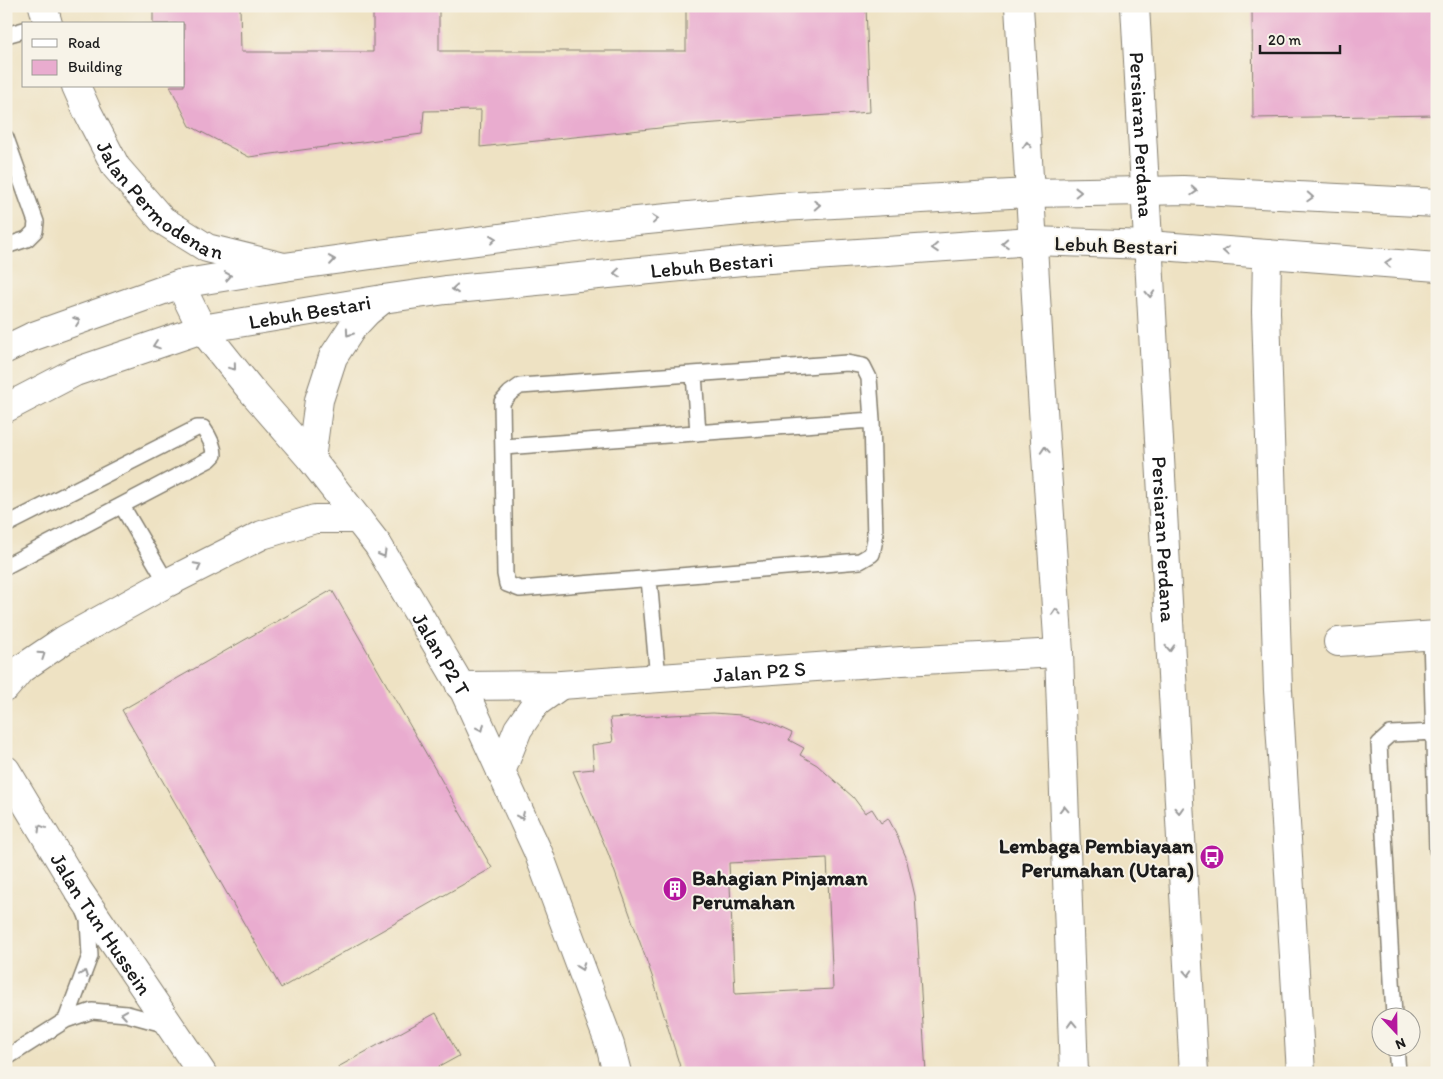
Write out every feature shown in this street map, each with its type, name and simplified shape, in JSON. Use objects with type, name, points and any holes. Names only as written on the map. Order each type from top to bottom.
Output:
[{"type":"main road","points":[[43,6],[47,22]]},
{"type":"main road","points":[[1019,6],[1059,653],[1074,1073]]},
{"type":"main road","name":"Persiaran Perdana","points":[[1135,6],[1194,1073]]},
{"type":"main road","name":"Jalan Permodenan","points":[[77,88],[116,167],[162,220],[207,248],[284,267]]},
{"type":"main road","points":[[6,349],[18,339],[180,284],[284,267],[606,224],[781,207],[1030,193],[1183,190],[1437,203]]},
{"type":"main road","name":"Lebuh Bestari","points":[[6,408],[75,372],[202,329],[383,298],[446,290],[742,261],[1033,242],[1148,245],[1437,267]]},
{"type":"main road","points":[[1267,254],[1266,312],[1278,690],[1302,1073]]},
{"type":"main road","name":"Jalan P2 T","points":[[180,284],[202,329],[251,390],[311,459],[378,545],[465,693],[538,852],[610,1045],[618,1073]]},
{"type":"main road","points":[[311,459],[319,400],[334,357],[352,328],[383,298]]},
{"type":"main road","points":[[6,687],[21,669],[64,640],[167,583],[262,535],[315,519],[358,519]]},
{"type":"main road","points":[[1338,642],[1434,635]]},
{"type":"main road","name":"Jalan P2 S","points":[[460,686],[562,685],[902,661],[1059,653]]},
{"type":"main road","points":[[501,772],[518,729],[536,703],[562,685]]},
{"type":"main road","name":"Jalan Tun Hussein","points":[[6,770],[78,890],[202,1073]]},
{"type":"main road","points":[[602,1073],[610,1045]]},
{"type":"lane","points":[[6,35],[22,31]]},
{"type":"lane","points":[[6,138],[36,222],[35,231],[27,238],[6,246]]},
{"type":"lane","points":[[847,363],[863,366],[869,378],[872,420],[875,539],[872,554],[860,561],[520,589],[507,584],[505,574],[502,402],[520,386],[847,363]]},
{"type":"lane","points":[[694,374],[698,432]]},
{"type":"lane","points":[[504,447],[872,420]]},
{"type":"lane","points":[[6,524],[197,428],[203,428],[214,450],[214,455],[210,459],[6,566]]},
{"type":"lane","points":[[122,506],[167,583]]},
{"type":"lane","points":[[649,579],[658,678]]},
{"type":"lane","points":[[1434,635],[1437,850]]},
{"type":"lane","points":[[1393,1006],[1379,744],[1390,734],[1435,732]]},
{"type":"lane","points":[[66,1020],[90,956],[88,920],[67,872]]},
{"type":"lane","points":[[6,1058],[66,1020],[92,1010],[127,1014],[171,1026]]},
{"type":"lane","points":[[1397,1056],[1398,1073]]},
{"type":"building","points":[[153,6],[240,6],[241,52],[373,52],[373,6],[439,6],[439,51],[686,51],[686,6],[866,6],[870,112],[688,125],[480,147],[481,110],[424,111],[422,134],[249,157],[190,126],[171,88],[185,88],[185,22],[153,22]]},
{"type":"building","points":[[1291,6],[1437,6],[1437,115],[1253,118],[1252,9],[1291,8]]},
{"type":"building","points":[[332,590],[492,868],[281,988],[122,710]]},
{"type":"building","name":"Bahagian Pinjaman Perumahan","points":[[713,713],[741,715],[768,722],[792,733],[789,740],[804,748],[800,755],[817,765],[853,797],[865,813],[872,809],[881,823],[888,818],[906,857],[915,896],[926,1073],[682,1073],[652,976],[608,853],[573,771],[594,769],[592,745],[613,742],[610,718]],"holes":[[[827,858],[833,989],[735,994],[729,863]]]},
{"type":"building","points":[[436,1013],[459,1056],[428,1073],[341,1073],[338,1067]]},
{"type":"place","name":"Lembaga Pembiayaan Perumahan (Utara)","points":[[1212,857]]},
{"type":"place","name":"Bahagian Pinjaman Perumahan","points":[[675,889]]}]
